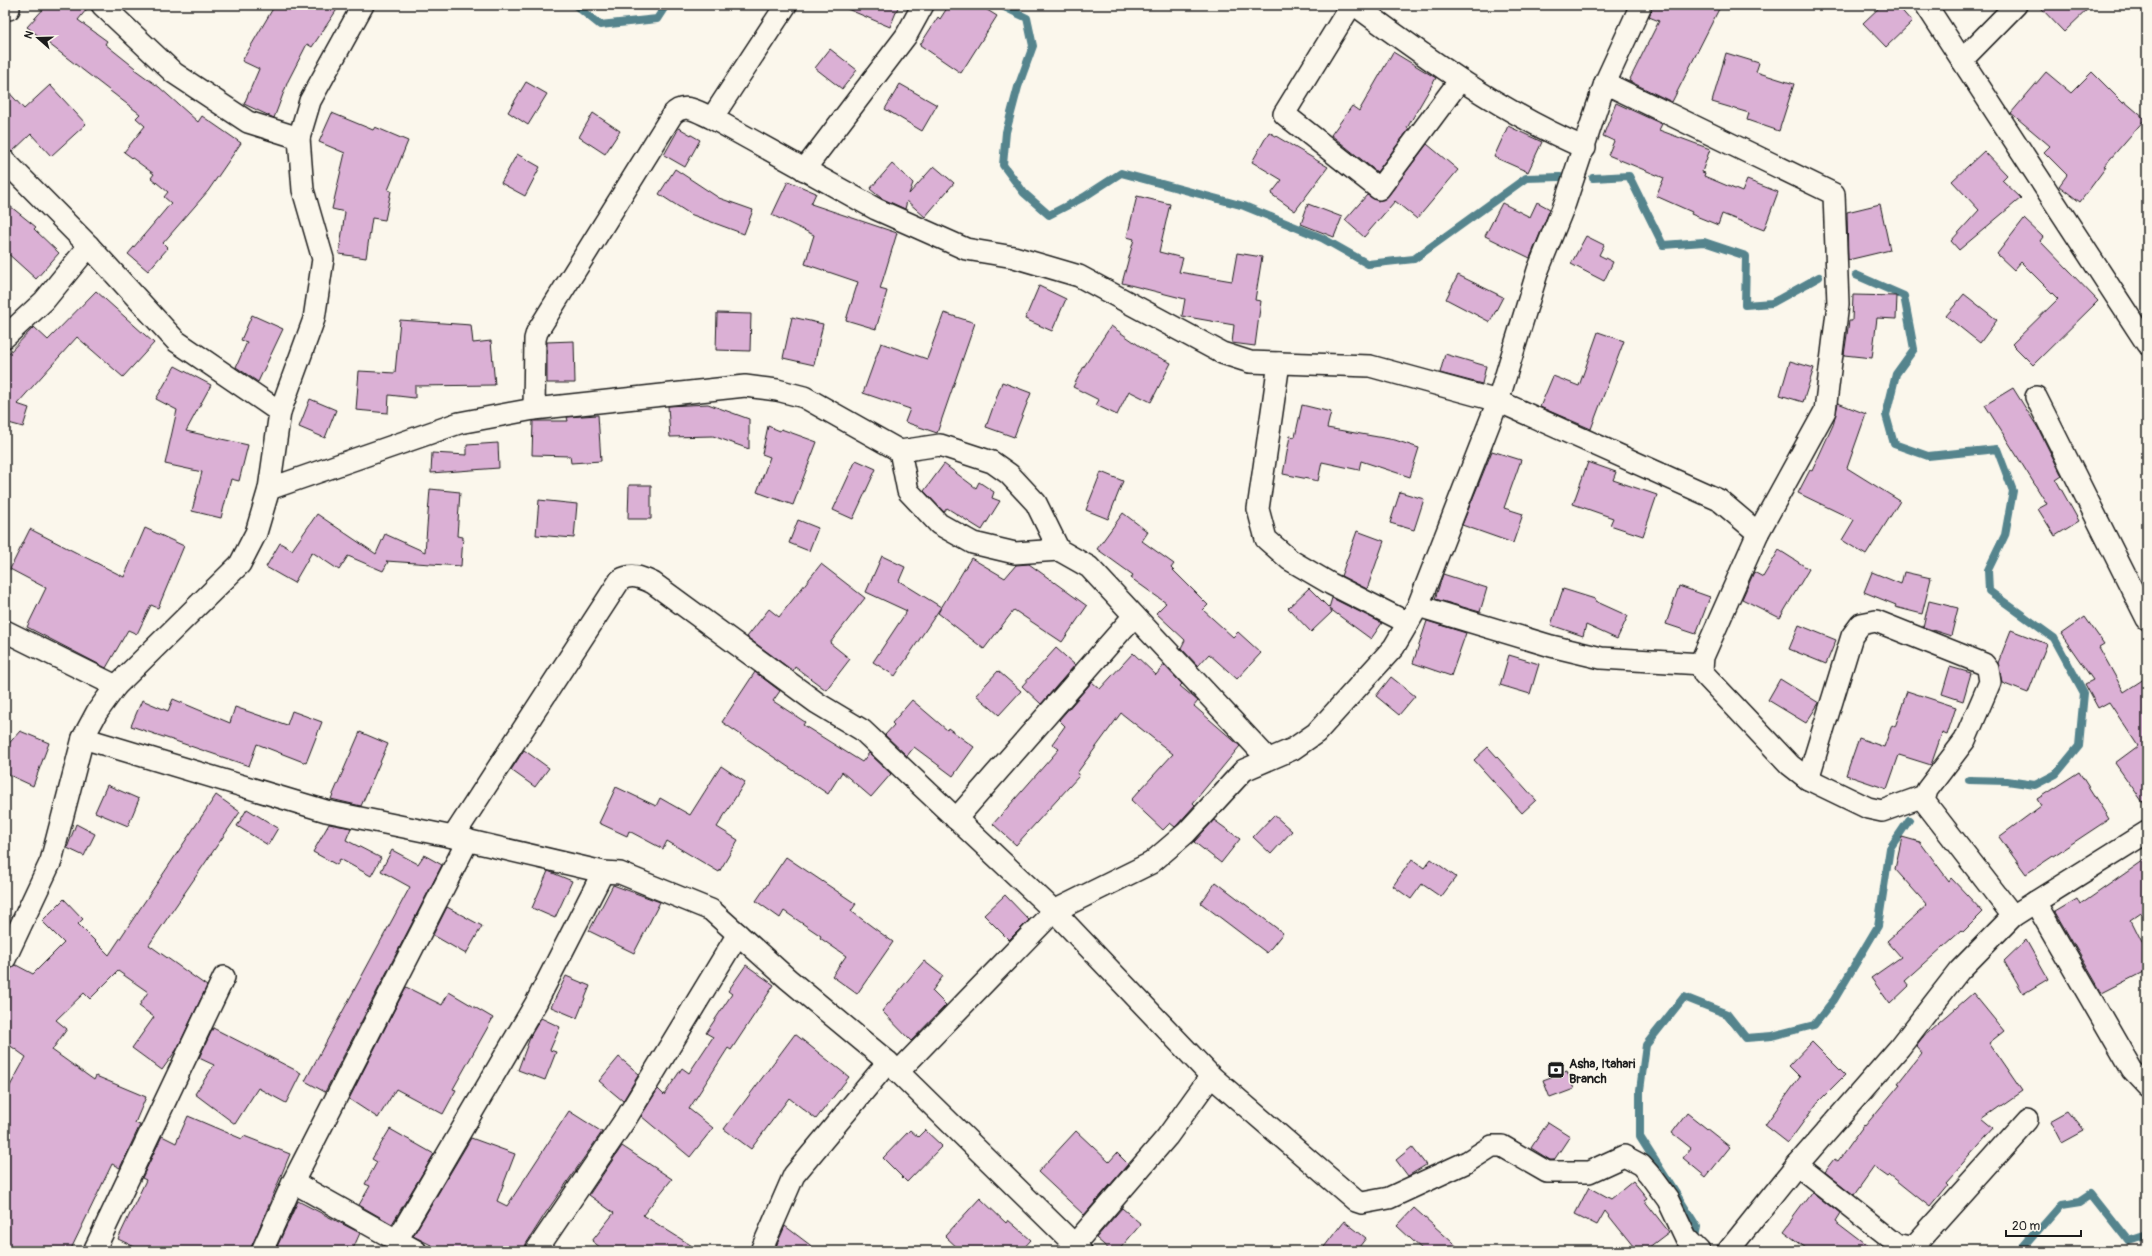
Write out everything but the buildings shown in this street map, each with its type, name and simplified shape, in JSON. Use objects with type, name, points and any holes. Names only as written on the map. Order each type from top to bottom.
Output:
[{"type":"street","points":[[102,5],[174,73],[248,122],[299,138]]},
{"type":"street","points":[[5,959],[51,861],[83,738],[96,712],[116,686],[240,564],[256,533],[269,489],[280,412],[314,319],[323,259],[303,190],[299,138],[310,101],[362,5]]},
{"type":"street","points":[[712,118],[786,5]]},
{"type":"street","points":[[804,170],[906,36],[923,5]]},
{"type":"street","points":[[1351,5],[1284,114],[1379,189],[1460,80]]},
{"type":"street","points":[[1355,5],[1460,80],[1498,105],[1585,148]]},
{"type":"street","points":[[1926,5],[2147,344]]},
{"type":"street","points":[[1962,60],[2016,5]]},
{"type":"street","points":[[761,1251],[794,1175],[893,1067],[1054,911],[1151,863],[1186,833],[1244,770],[1293,749],[1316,733],[1394,647],[1413,615],[1498,400],[1538,270],[1585,148],[1606,83],[1636,7]]},
{"type":"street","points":[[1606,83],[1834,194],[1838,304],[1825,411],[1758,533],[1703,657],[1702,664],[1704,674],[1790,765],[1808,779],[1868,808],[1882,811],[1924,796],[1966,740],[1990,682],[1988,669],[1984,664],[1974,658],[1876,621],[1861,624],[1852,636],[1808,779]]},
{"type":"street","points":[[534,409],[535,339],[543,322],[672,115],[677,110],[689,108],[712,118],[876,209],[966,249],[1014,257],[1079,276],[1222,353],[1250,362],[1370,366],[1498,400],[1719,500],[1758,533]]},
{"type":"street","points":[[5,161],[89,246],[176,341],[280,412]]},
{"type":"street","points":[[5,337],[44,301],[89,246]]},
{"type":"street","points":[[1279,363],[1258,509],[1266,540],[1290,560],[1331,584],[1413,615],[1601,658],[1702,664]]},
{"type":"street","points":[[269,489],[448,425],[534,409],[746,386],[777,390],[804,397],[900,451],[940,445],[992,462],[1009,474],[1036,503],[1059,550]]},
{"type":"street","points":[[2036,397],[2147,619]]},
{"type":"street","points":[[900,451],[908,491],[938,524],[974,543],[1015,553],[1059,550],[1089,567],[1268,759]]},
{"type":"street","points":[[262,1251],[293,1182],[460,838],[620,580],[631,576],[653,583],[817,703],[862,730],[1054,911],[1211,1076],[1356,1202],[1362,1203],[1389,1198],[1467,1162],[1492,1146],[1502,1146],[1547,1172],[1589,1172],[1624,1156],[1641,1165],[1649,1174],[1668,1200],[1692,1244]]},
{"type":"street","points":[[956,819],[1134,616]]},
{"type":"street","points":[[5,631],[116,686]]},
{"type":"street","points":[[83,738],[326,811],[460,838],[603,872],[620,873],[711,910],[788,979],[893,1067],[1077,1248],[1167,1137],[1211,1076]]},
{"type":"street","points":[[1924,796],[1924,801],[2014,916]]},
{"type":"street","points":[[1728,1251],[1798,1165],[1900,1047],[1959,971],[2014,916],[2147,832]]},
{"type":"street","points":[[396,1240],[536,1002],[603,872]]},
{"type":"street","points":[[2035,902],[2132,1070],[2147,1086]]},
{"type":"street","points":[[536,1251],[627,1117],[738,934]]},
{"type":"street","points":[[94,1251],[224,977]]},
{"type":"street","points":[[1798,1165],[1896,1243],[1911,1246],[1915,1245],[2027,1120]]},
{"type":"street","points":[[293,1182],[416,1251]]},
{"type":"waterway","points":[[575,5],[600,25],[657,19],[666,5]]},
{"type":"waterway","points":[[1000,5],[1027,18],[1033,46],[1018,87],[1006,132],[1003,165],[1024,193],[1049,215],[1084,197],[1121,173],[1244,206],[1322,238],[1368,264],[1414,259],[1526,178],[1560,177]]},
{"type":"waterway","points":[[1593,178],[1629,176],[1663,245],[1704,242],[1746,256],[1745,305],[1772,303],[1819,277]]},
{"type":"waterway","points":[[1856,275],[1904,296],[1914,349],[1896,374],[1886,415],[1894,444],[1928,456],[1997,449],[2013,491],[2005,535],[1988,570],[1989,591],[2054,638],[2084,693],[2079,746],[2056,774],[2035,785],[2007,781],[1969,780]]},
{"type":"waterway","points":[[1694,1242],[1697,1227],[1640,1137],[1640,1090],[1646,1045],[1684,997],[1727,1014],[1746,1038],[1772,1036],[1814,1025],[1834,1000],[1878,926],[1890,848],[1909,820]]},
{"type":"waterway","points":[[2020,1251],[2060,1205],[2079,1202],[2091,1194],[2129,1242],[2144,1237],[2147,1240]]},
{"type":"place","name":"Asha, Itahari Branch","points":[[1556,1070]]}]
